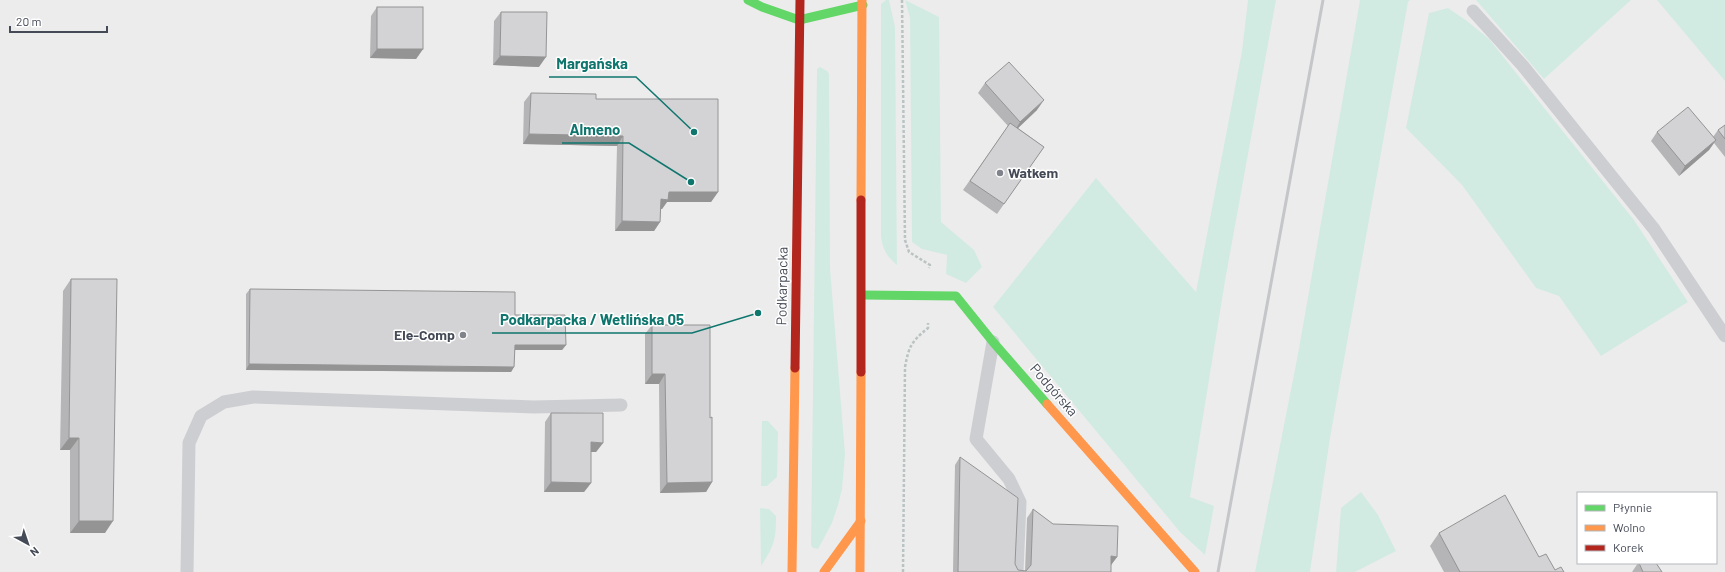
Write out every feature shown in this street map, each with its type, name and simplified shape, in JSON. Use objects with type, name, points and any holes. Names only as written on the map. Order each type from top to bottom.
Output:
[{"type":"main road","points":[[748,0],[762,7],[799,20],[863,3],[860,572]]},
{"type":"main road","name":"Podkarpacka","points":[[792,572],[800,0]]},
{"type":"main road","name":"Podgórska","points":[[862,296],[956,296],[993,342],[1195,572]]},
{"type":"main road","points":[[824,572],[861,521]]},
{"type":"lane","points":[[1473,11],[1523,66],[1654,229],[1725,336]]},
{"type":"lane","points":[[993,342],[976,439],[1009,479],[1020,502],[1017,572]]},
{"type":"lane","points":[[188,572],[189,443],[201,416],[224,402],[253,397],[534,406],[621,405]]},
{"type":"green space","points":[[886,0],[889,0],[895,27],[897,265],[886,253],[881,237],[881,4]]},
{"type":"green space","points":[[905,0],[939,17],[941,222],[974,250],[982,267],[966,283],[946,274],[947,255],[922,249],[912,242],[910,18]]},
{"type":"green space","points":[[1248,0],[1276,0],[1225,281],[1190,497],[1214,506],[1205,555],[1180,532],[993,307],[1096,178],[1196,292],[1242,51]]},
{"type":"green space","points":[[1360,0],[1410,0],[1408,2],[1330,438],[1310,572],[1255,572],[1298,354]]},
{"type":"green space","points":[[1476,0],[1631,0],[1544,79]]},
{"type":"green space","points":[[1657,0],[1725,0],[1725,81]]},
{"type":"green space","points":[[1448,8],[1489,39],[1634,220],[1688,302],[1601,356],[1559,296],[1536,288],[1462,185],[1406,128],[1429,13]]},
{"type":"green space","points":[[820,67],[829,74],[830,268],[845,454],[842,489],[838,505],[832,523],[818,549],[813,548],[811,545],[817,69]]},
{"type":"green space","points":[[762,421],[768,421],[778,432],[777,477],[767,486],[761,486]]},
{"type":"green space","points":[[1361,492],[1378,515],[1396,551],[1355,572],[1336,572],[1341,508]]},
{"type":"green space","points":[[760,508],[769,509],[776,516],[773,542],[769,553],[761,566]]},
{"type":"building","points":[[377,7],[423,7],[423,49],[377,49]]},
{"type":"building","points":[[501,12],[547,12],[546,57],[500,56]]},
{"type":"building","points":[[1009,62],[1044,100],[1020,122],[985,83]]},
{"type":"building","points":[[531,93],[596,94],[596,99],[718,99],[718,192],[669,192],[668,200],[661,199],[660,222],[622,221],[623,136],[529,134]]},
{"type":"building","points":[[1688,107],[1716,140],[1685,166],[1657,132]]},
{"type":"building","name":"Watkem","points":[[1010,123],[1044,147],[1004,204],[970,181]]},
{"type":"building","points":[[1725,125],[1725,139],[1718,130]]},
{"type":"building","points":[[71,279],[117,279],[113,521],[79,521],[79,438],[69,438]]},
{"type":"building","points":[[250,289],[515,292],[515,315],[565,315],[566,345],[515,345],[514,367],[249,364]]},
{"type":"building","points":[[652,325],[710,325],[712,482],[667,483],[665,374],[652,374]]},
{"type":"building","points":[[551,413],[603,413],[603,443],[591,442],[591,483],[551,482]]},
{"type":"building","points":[[960,457],[1018,498],[1015,564],[1018,570],[1026,571],[1031,565],[1033,509],[1053,524],[1118,526],[1117,557],[1111,556],[1111,572],[958,572]]},
{"type":"building","points":[[1505,495],[1539,557],[1546,554],[1555,570],[1561,567],[1564,572],[1460,572],[1439,533]]},
{"type":"building","points":[[1639,564],[1657,564],[1662,572],[1643,572]]},
{"type":"railway","points":[[1218,572],[1323,0]]},
{"type":"traffic: fast","points":[[748,0],[762,7],[799,20],[863,5]]},
{"type":"traffic: fast","points":[[862,295],[956,296],[993,342],[1047,404]]},
{"type":"traffic: slow","points":[[861,200],[862,0]]},
{"type":"traffic: slow","points":[[792,572],[795,368]]},
{"type":"traffic: slow","points":[[860,572],[861,372]]},
{"type":"traffic: slow","points":[[1047,404],[1195,572]]},
{"type":"traffic: slow","points":[[824,572],[861,521]]},
{"type":"traffic: jam","points":[[795,368],[800,0]]},
{"type":"traffic: jam","points":[[861,200],[861,372]]},
{"type":"place","name":"Margańska","points":[[694,132]]},
{"type":"place","name":"Watkem","points":[[1000,173]]},
{"type":"place","name":"Almeno","points":[[691,182]]},
{"type":"place","name":"Podkarpacka / Wetlińska 05","points":[[758,313]]},
{"type":"place","name":"Ele-Comp","points":[[463,335]]}]
